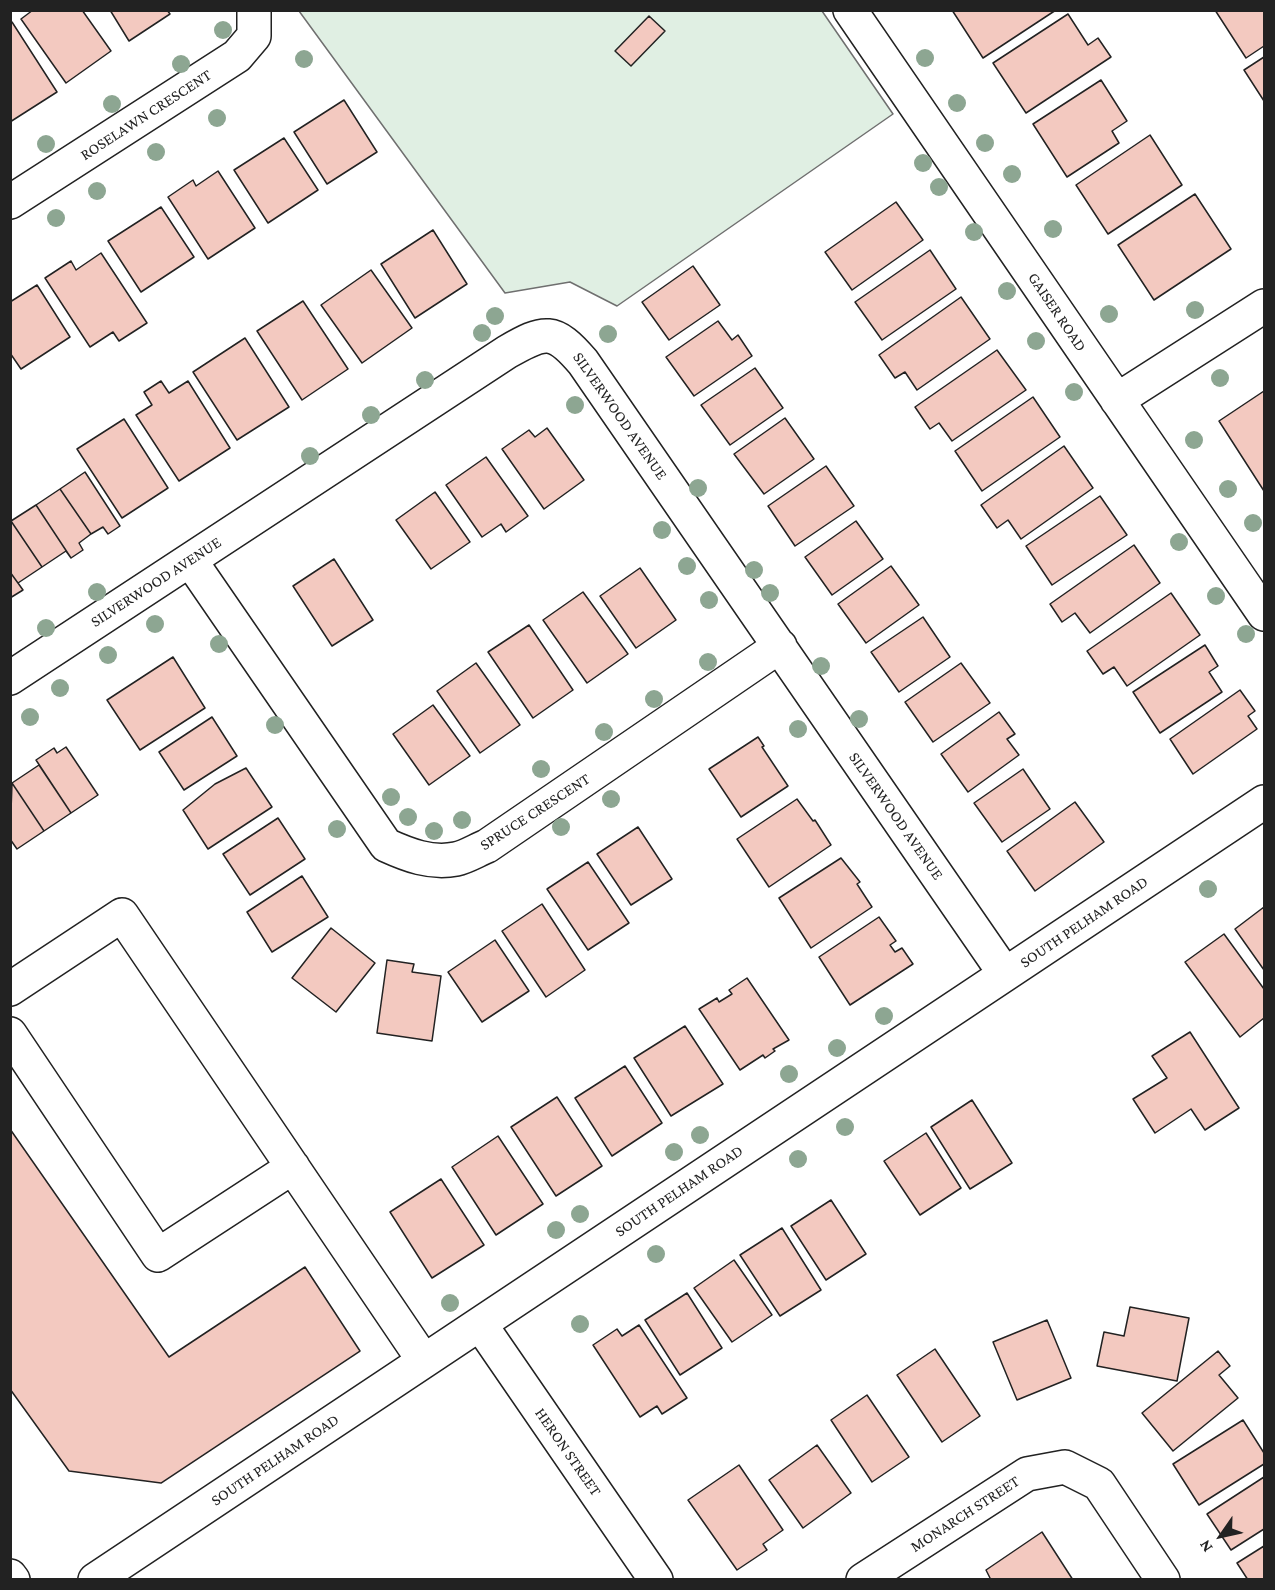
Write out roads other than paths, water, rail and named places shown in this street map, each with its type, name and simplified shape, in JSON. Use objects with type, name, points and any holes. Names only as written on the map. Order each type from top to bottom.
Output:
[{"type":"street","name":"ROSELAWN CRESCENT","points":[[10,202],[237,56],[254,36],[254,10]]},
{"type":"street","name":"GAISER ROAD","points":[[850,10],[1264,614]]},
{"type":"street","points":[[1117,400],[1264,306]]},
{"type":"street","name":"SILVERWOOD AVENUE","points":[[10,678],[507,352],[529,339],[548,334],[567,342],[583,362],[1005,974]]},
{"type":"street","name":"SPRUCE CRESCENT","points":[[190,560],[386,845],[411,856],[429,859],[455,859],[487,846],[780,646]]},
{"type":"street","name":"SOUTH PELHAM ROAD","points":[[95,1580],[1264,802]]},
{"type":"street","points":[[10,989],[122,915],[424,1360]]},
{"type":"street","points":[[10,1034],[158,1255],[292,1167]]},
{"type":"street","name":"HERON STREET","points":[[480,1324],[656,1580]]},
{"type":"street","name":"MONARCH STREET","points":[[863,1580],[1027,1474],[1065,1467],[1099,1484],[1163,1580]]}]
